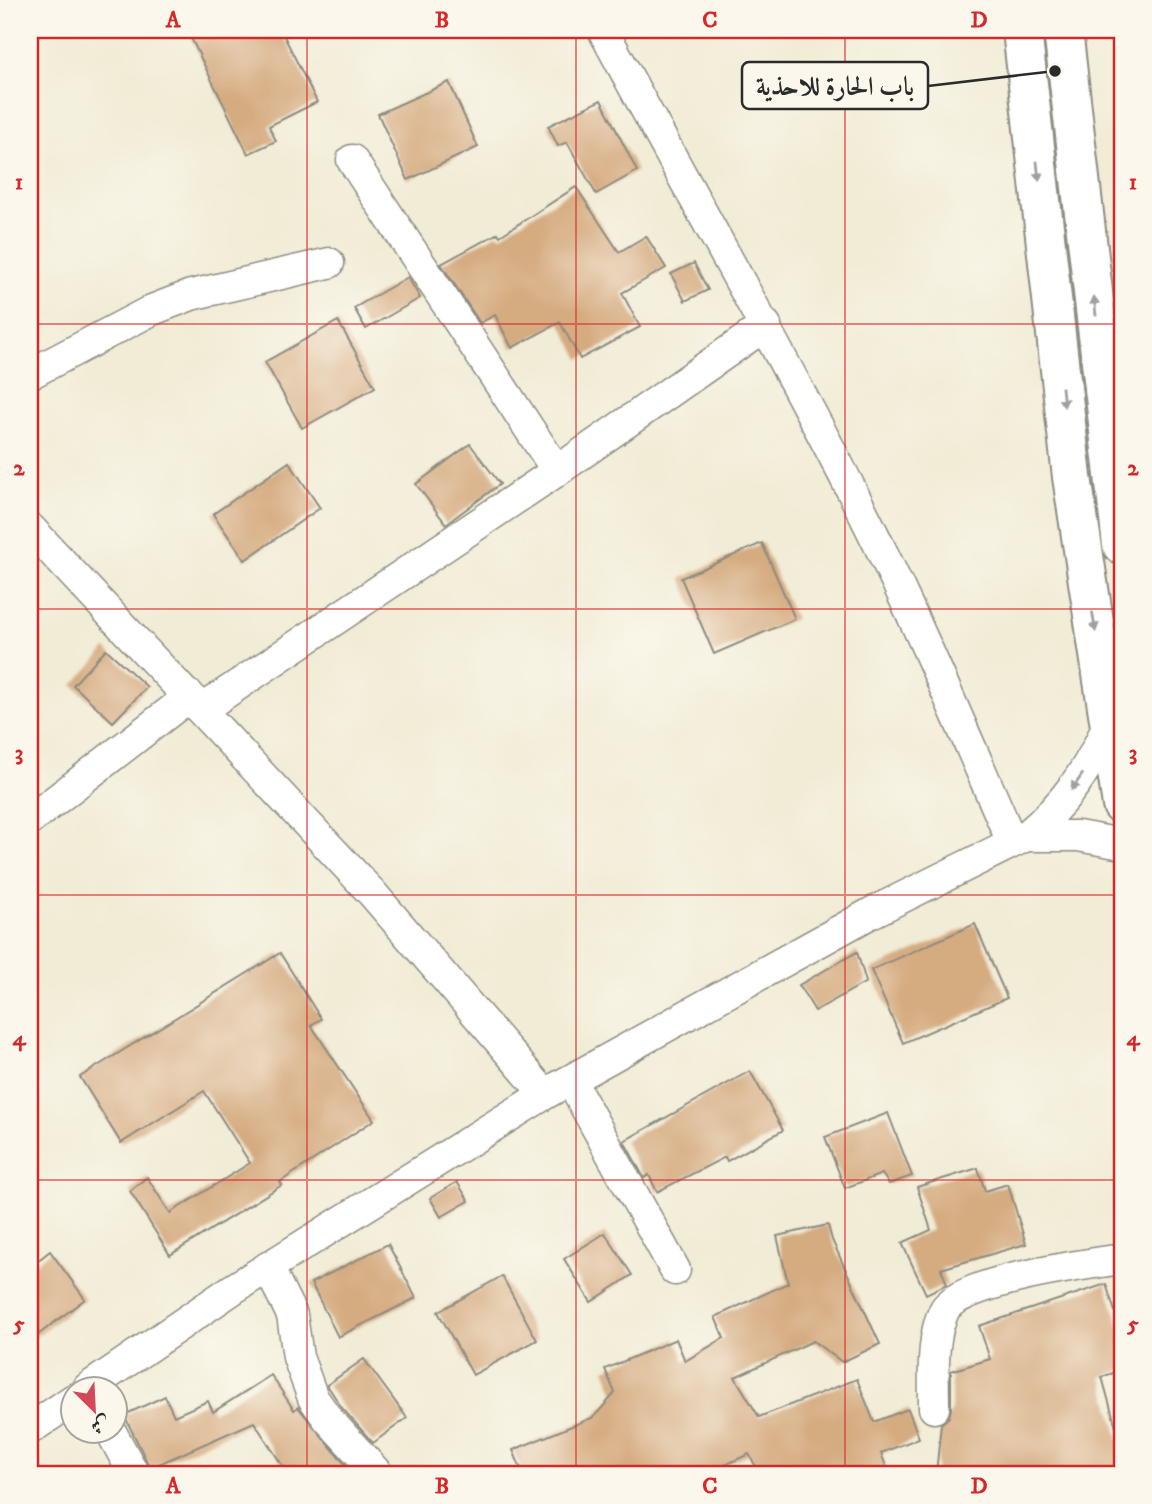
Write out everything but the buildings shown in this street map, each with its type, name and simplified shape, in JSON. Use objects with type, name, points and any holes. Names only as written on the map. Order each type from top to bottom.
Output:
[{"type":"highway","points":[[1022,30],[1072,477],[1122,806]]},
{"type":"highway","points":[[1063,30],[1118,465],[1122,545]]},
{"type":"highway","points":[[1034,130],[1074,123]]},
{"type":"street","points":[[603,30],[696,204],[765,325],[898,586],[1019,839]]},
{"type":"street","points":[[352,160],[557,471]]},
{"type":"street","points":[[30,374],[152,310],[191,295],[329,263]]},
{"type":"street","points":[[30,820],[196,703],[557,471],[765,325]]},
{"type":"street","points":[[1072,477],[1118,465]]},
{"type":"street","points":[[30,528],[558,1087],[675,1270]]},
{"type":"street","points":[[109,1374],[268,1267],[558,1087],[871,914],[1019,839],[1045,820],[1076,785],[1109,722]]},
{"type":"street","points":[[1019,839],[1078,836],[1122,844]]},
{"type":"street","points":[[934,1408],[934,1358],[944,1310],[959,1296],[1051,1269],[1122,1259]]},
{"type":"street","points":[[268,1267],[292,1315],[298,1357],[313,1398],[328,1419],[378,1474]]},
{"type":"street","points":[[30,1429],[60,1409]]},
{"type":"street","points":[[118,1444],[134,1474]]},
{"type":"place","name":"باب الحارة للاحذية","points":[[1055,71]]}]
